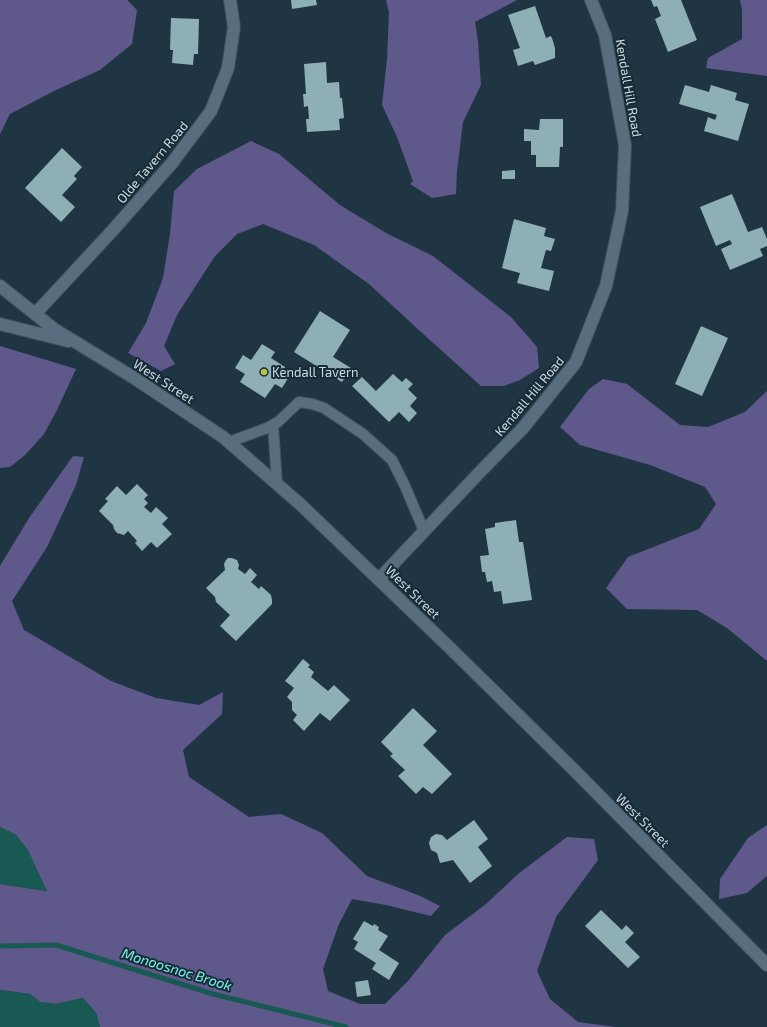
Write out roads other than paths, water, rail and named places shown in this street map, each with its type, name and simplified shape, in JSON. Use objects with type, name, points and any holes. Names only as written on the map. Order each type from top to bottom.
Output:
[{"type":"street","name":"Olde Tavern Road","points":[[36,314],[172,163],[211,111],[228,68],[234,27],[230,0]]},
{"type":"street","name":"Kendall Hill Road","points":[[378,579],[524,428],[576,362],[606,286],[622,211],[625,145],[605,35],[591,0]]},
{"type":"street","name":"West Street","points":[[0,286],[54,329],[131,376],[223,437],[300,504],[573,769],[767,965]]},
{"type":"street","points":[[0,324],[80,345]]},
{"type":"lane","points":[[229,442],[268,428],[278,422],[299,402],[324,408],[363,434],[392,460],[406,486],[424,530]]},
{"type":"lane","points":[[273,425],[277,484]]},
{"type":"waterway","name":"Monoosnoc Brook","points":[[0,946],[56,945],[213,994],[346,1027]]},
{"type":"place","name":"Kendall Tavern","points":[[264,372]]}]
